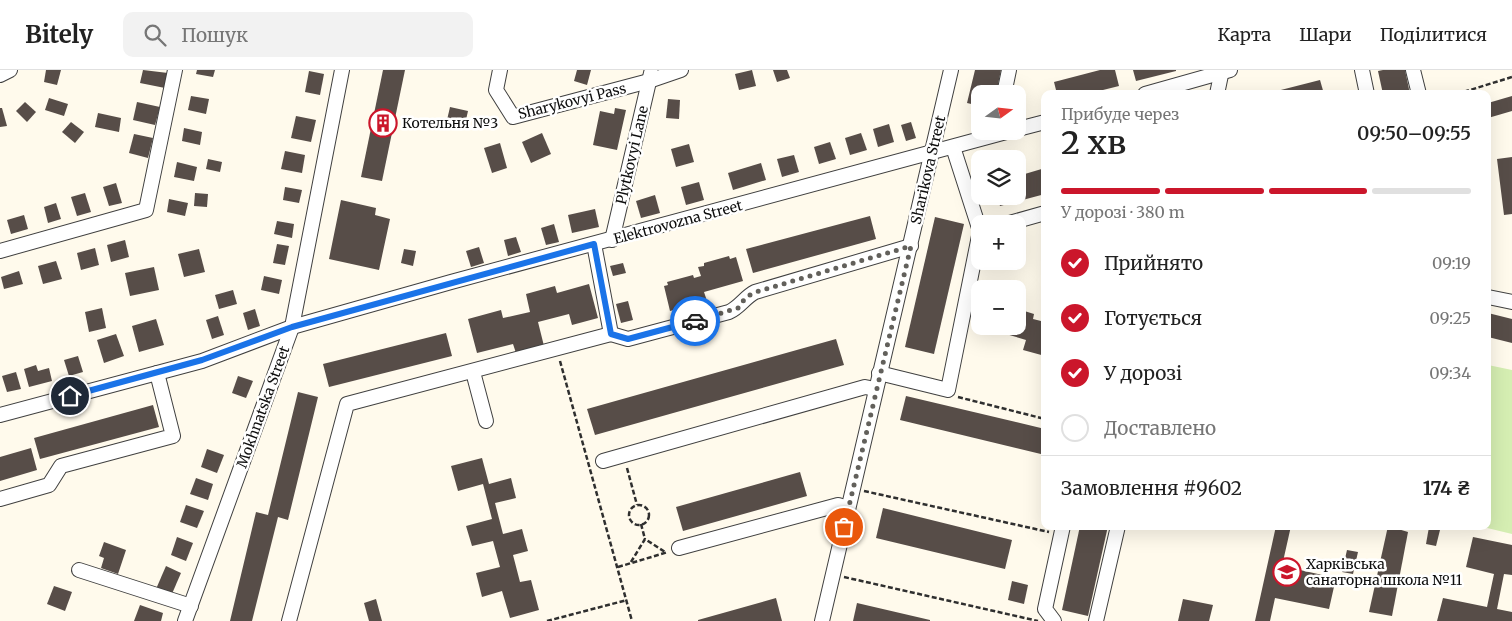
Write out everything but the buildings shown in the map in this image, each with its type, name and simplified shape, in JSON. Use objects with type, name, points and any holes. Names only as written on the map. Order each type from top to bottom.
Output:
[{"type":"street","points":[[0,75],[10,70]]},
{"type":"street","points":[[0,251],[146,210],[175,70]]},
{"type":"street","name":"Mokhnatska Street","points":[[185,621],[292,327],[342,70]]},
{"type":"street","name":"Sharykovyi Pass","points":[[500,70],[496,90],[513,117],[651,75],[681,70]]},
{"type":"street","name":"Sharikova Street","points":[[822,621],[951,70]]},
{"type":"street","points":[[1006,85],[1009,70]]},
{"type":"street","points":[[1362,70],[1366,90]]},
{"type":"street","points":[[1413,70],[1418,90]]},
{"type":"street","points":[[1158,90],[1225,71]]},
{"type":"street","points":[[1218,90],[1225,71]]},
{"type":"street","name":"Plytkovyi Lane","points":[[612,240],[651,75]]},
{"type":"street","points":[[1026,127],[1041,123]]},
{"type":"street","name":"Elektrovozna Street","points":[[0,415],[202,360],[292,327],[978,140]]},
{"type":"street","points":[[953,147],[975,215]]},
{"type":"street","points":[[1026,218],[1041,214]]},
{"type":"street","points":[[594,244],[611,334]]},
{"type":"street","points":[[289,621],[347,404],[557,350],[611,334],[628,339],[729,312],[738,308],[746,297],[756,292],[911,246]]},
{"type":"street","points":[[879,373],[948,390],[972,270]]},
{"type":"street","points":[[1491,298],[1512,302]]},
{"type":"street","points":[[473,372],[486,421]]},
{"type":"street","points":[[0,498],[49,486],[61,466],[173,436],[157,373]]},
{"type":"street","points":[[603,461],[865,387],[875,389]]},
{"type":"street","points":[[672,550],[838,505],[848,508]]},
{"type":"street","points":[[1096,621],[1117,530]]},
{"type":"street","points":[[1054,621],[1045,609],[1062,531]]},
{"type":"street","points":[[79,570],[191,606]]},
{"type":"path","points":[[1470,90],[1512,77]]},
{"type":"path","points":[[557,350],[632,621]]},
{"type":"path","points":[[951,396],[1041,418]]},
{"type":"path","points":[[624,455],[637,505]]},
{"type":"path","points":[[860,490],[1041,527]]},
{"type":"path","points":[[637,505],[643,506],[648,514],[647,520],[641,524],[635,524],[629,517],[630,511],[637,505]]},
{"type":"path","points":[[631,563],[645,540],[641,524]]},
{"type":"path","points":[[645,540],[672,550]]},
{"type":"path","points":[[618,567],[672,550]]},
{"type":"path","points":[[840,576],[1038,621]]},
{"type":"path","points":[[547,621],[627,600]]},
{"type":"green space","points":[[1491,366],[1512,370],[1512,534],[1491,529]]},
{"type":"way so far","points":[[695,321],[738,308],[746,297],[756,292],[911,246],[879,373],[844,527]]},
{"type":"place","name":"Котельня №3","points":[[383,123]]},
{"type":"place","name":"Харківська санаторна школа №11","points":[[1287,572]]},
{"type":"route","points":[[70,396],[202,360],[292,327],[594,244],[611,334],[619,338],[628,339],[695,321]]}]
